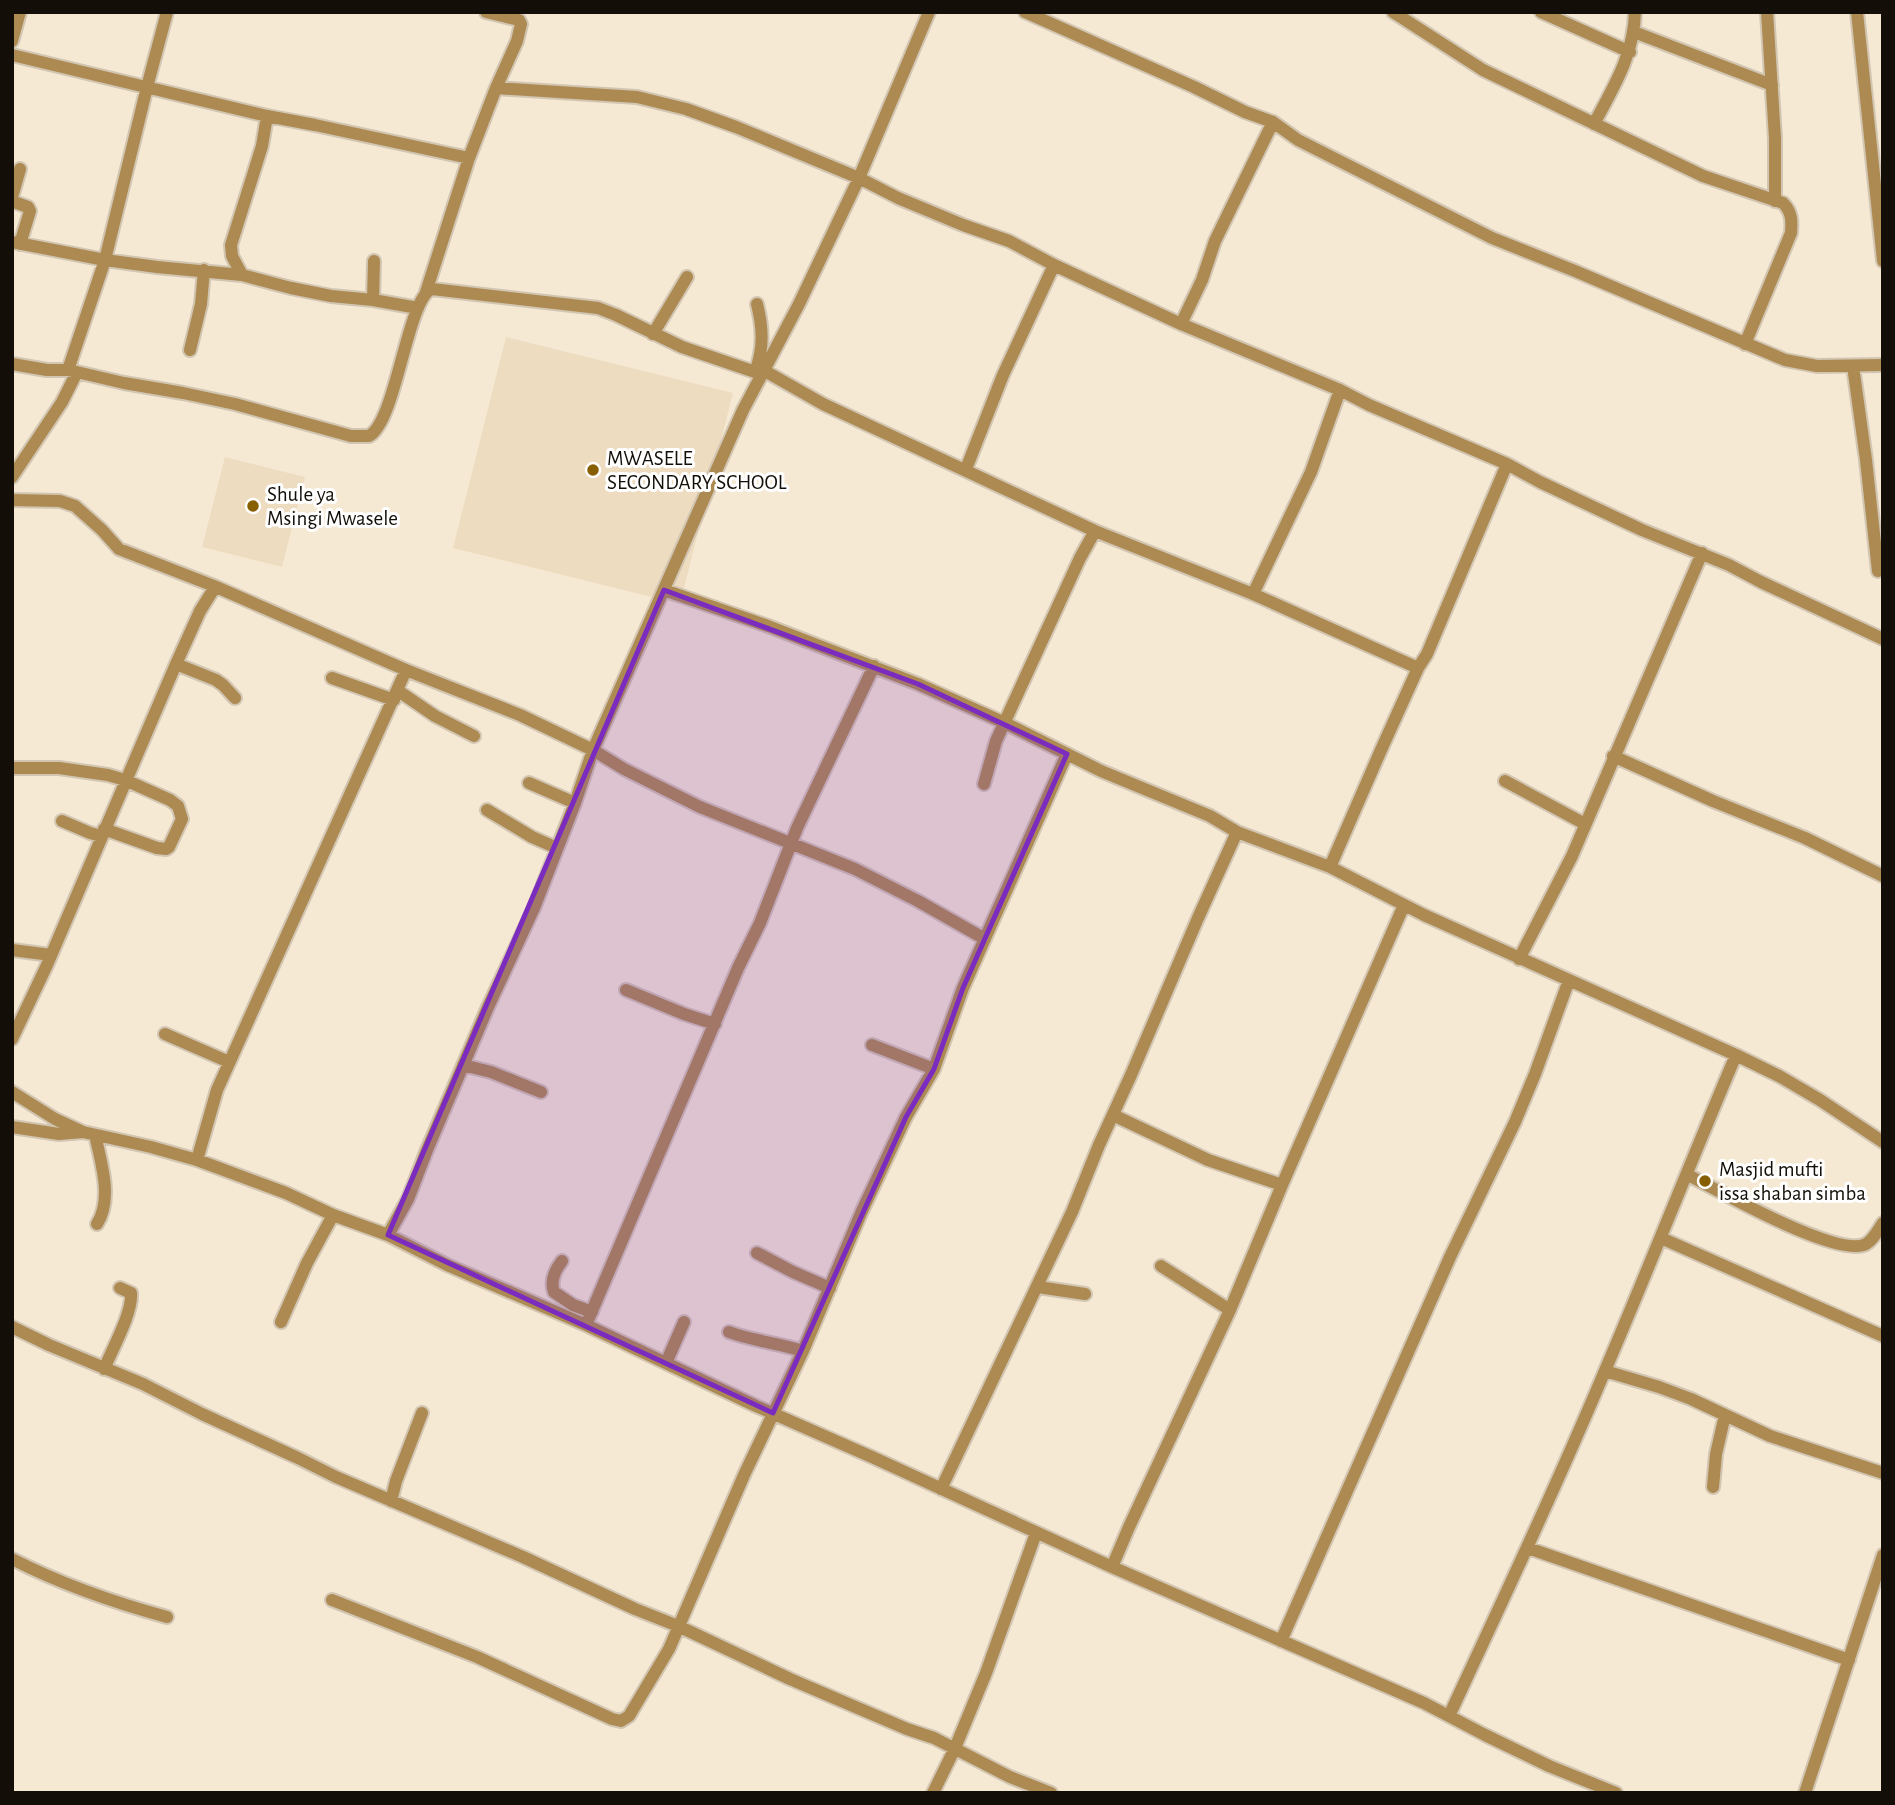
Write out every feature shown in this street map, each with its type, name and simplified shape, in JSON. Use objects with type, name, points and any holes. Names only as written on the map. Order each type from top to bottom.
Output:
[{"type":"street","points":[[12,41],[20,12]]},
{"type":"street","points":[[12,477],[62,402],[73,371],[105,260],[146,87],[167,12]]},
{"type":"street","points":[[12,363],[47,370],[73,371],[183,393],[235,404],[351,436],[369,436],[377,429],[388,404],[469,158],[522,24],[519,20],[486,12]]},
{"type":"street","points":[[388,1234],[408,1199],[488,1007],[534,908],[593,750],[743,410],[760,372],[799,303],[859,178],[929,12]]},
{"type":"street","points":[[1025,12],[1245,112],[1273,122],[1310,145],[1492,238],[1745,344],[1801,364],[1883,365]]},
{"type":"street","points":[[1393,12],[1483,70],[1703,176],[1783,203],[1792,220],[1791,233],[1745,344]]},
{"type":"street","points":[[1541,12],[1630,52]]},
{"type":"street","points":[[1594,124],[1630,52],[1635,12]]},
{"type":"street","points":[[1767,12],[1775,138],[1775,201]]},
{"type":"street","points":[[1857,12],[1883,261]]},
{"type":"street","points":[[1634,32],[1772,85]]},
{"type":"street","points":[[12,55],[267,116],[469,158]]},
{"type":"street","points":[[496,88],[637,97],[686,108],[736,127],[859,178],[898,198],[1009,241],[1181,324],[1507,464],[1642,530],[1729,565],[1883,639]]},
{"type":"street","points":[[242,275],[232,256],[231,245],[262,146],[267,116]]},
{"type":"street","points":[[1181,324],[1202,279],[1215,240],[1273,122]]},
{"type":"street","points":[[20,169],[12,198],[30,211],[16,243],[105,260],[242,275],[318,293],[418,308]]},
{"type":"street","points":[[373,300],[374,261]]},
{"type":"street","points":[[966,469],[1003,375],[1054,265]]},
{"type":"street","points":[[190,350],[201,303],[204,270]]},
{"type":"street","points":[[653,334],[687,277]]},
{"type":"street","points":[[426,292],[432,289],[585,305],[616,315],[682,347],[760,372],[1095,531],[1253,594],[1418,668]]},
{"type":"street","points":[[757,304],[761,317],[760,372]]},
{"type":"street","points":[[1853,366],[1878,571]]},
{"type":"street","points":[[1253,594],[1311,472],[1339,390]]},
{"type":"street","points":[[1330,867],[1418,668],[1427,654],[1507,464]]},
{"type":"street","points":[[12,500],[60,501],[75,506],[119,549],[520,715],[700,807],[855,869],[985,939]]},
{"type":"street","points":[[984,784],[996,741],[1044,634],[1095,531]]},
{"type":"street","points":[[1519,958],[1572,856],[1702,553]]},
{"type":"street","points":[[12,1039],[176,664],[200,611],[215,587]]},
{"type":"street","points":[[664,590],[768,626],[918,684],[1005,723],[1101,771],[1210,816],[1237,832],[1330,867],[1404,905],[1735,1055],[1799,1088],[1883,1142]]},
{"type":"street","points":[[176,664],[216,680],[235,698]]},
{"type":"street","points":[[586,1325],[738,968],[760,923],[791,843],[874,666]]},
{"type":"street","points":[[197,1160],[217,1090],[406,670]]},
{"type":"street","points":[[332,678],[396,695],[474,736]]},
{"type":"street","points":[[332,1600],[477,1657],[612,1719],[621,1721],[629,1716],[669,1649],[744,1475],[803,1351],[862,1211],[906,1117],[934,1069],[963,988],[1067,754]]},
{"type":"street","points":[[1613,756],[1713,801],[1805,838],[1883,876]]},
{"type":"street","points":[[12,768],[70,769],[125,780],[170,800],[178,806],[182,819],[169,847],[163,849],[103,832],[90,833],[62,821]]},
{"type":"street","points":[[1505,781],[1585,824]]},
{"type":"street","points":[[529,783],[575,803]]},
{"type":"street","points":[[487,810],[556,848]]},
{"type":"street","points":[[941,1489],[1072,1212],[1098,1145],[1114,1115],[1237,832]]},
{"type":"street","points":[[1112,1567],[1230,1310],[1404,905]]},
{"type":"street","points":[[12,950],[51,955]]},
{"type":"street","points":[[1281,1640],[1450,1257],[1524,1101],[1569,980]]},
{"type":"street","points":[[625,990],[715,1024]]},
{"type":"street","points":[[165,1034],[229,1062]]},
{"type":"street","points":[[873,1045],[934,1069]]},
{"type":"street","points":[[1449,1716],[1528,1548],[1605,1371],[1688,1175],[1735,1055]]},
{"type":"street","points":[[463,1065],[491,1072],[541,1092]]},
{"type":"street","points":[[12,1092],[55,1119],[89,1133],[197,1160],[286,1193],[333,1215],[388,1234],[468,1275],[586,1325],[1036,1533],[1411,1697],[1549,1766],[1616,1793]]},
{"type":"street","points":[[1114,1115],[1209,1160],[1282,1185]]},
{"type":"street","points":[[12,1127],[59,1134],[89,1133]]},
{"type":"street","points":[[89,1133],[106,1198],[104,1211],[97,1224]]},
{"type":"street","points":[[1688,1175],[1793,1227],[1846,1247],[1865,1245],[1883,1223]]},
{"type":"street","points":[[281,1322],[307,1263],[333,1215]]},
{"type":"street","points":[[1661,1238],[1883,1336]]},
{"type":"street","points":[[757,1253],[830,1288]]},
{"type":"street","points":[[562,1261],[554,1277],[553,1291],[573,1305],[592,1312]]},
{"type":"street","points":[[1161,1266],[1230,1310]]},
{"type":"street","points":[[1038,1287],[1085,1294]]},
{"type":"street","points":[[104,1369],[131,1300],[131,1293],[120,1288]]},
{"type":"street","points":[[666,1363],[684,1322]]},
{"type":"street","points":[[12,1327],[143,1384],[391,1501],[678,1626],[790,1679],[907,1730],[934,1738],[1010,1777],[1051,1793]]},
{"type":"street","points":[[729,1332],[751,1340],[803,1351]]},
{"type":"street","points":[[1605,1371],[1690,1399],[1770,1436],[1883,1473]]},
{"type":"street","points":[[391,1501],[422,1413]]},
{"type":"street","points":[[1713,1487],[1716,1454],[1725,1415]]},
{"type":"street","points":[[933,1793],[986,1673],[1036,1533]]},
{"type":"street","points":[[1528,1548],[1849,1660]]},
{"type":"street","points":[[1805,1793],[1883,1555]]},
{"type":"street","points":[[12,1559],[113,1602],[167,1617]]},
{"type":"highlighted area","points":[[664,590],[918,684],[1067,754],[963,988],[934,1069],[906,1117],[773,1413],[388,1235]]},
{"type":"shaded area","name":"MWASELE SECONDARY SCHOOL","points":[[506,337],[733,393],[680,604],[453,548]]},
{"type":"shaded area","points":[[225,457],[305,477],[282,567],[202,547]]},
{"type":"place","name":"MWASELE SECONDARY SCHOOL","points":[[593,470]]},
{"type":"place","name":"Shule ya Msingi Mwasele","points":[[253,506]]},
{"type":"place","name":"Masjid mufti issa shaban simba","points":[[1705,1181]]}]
